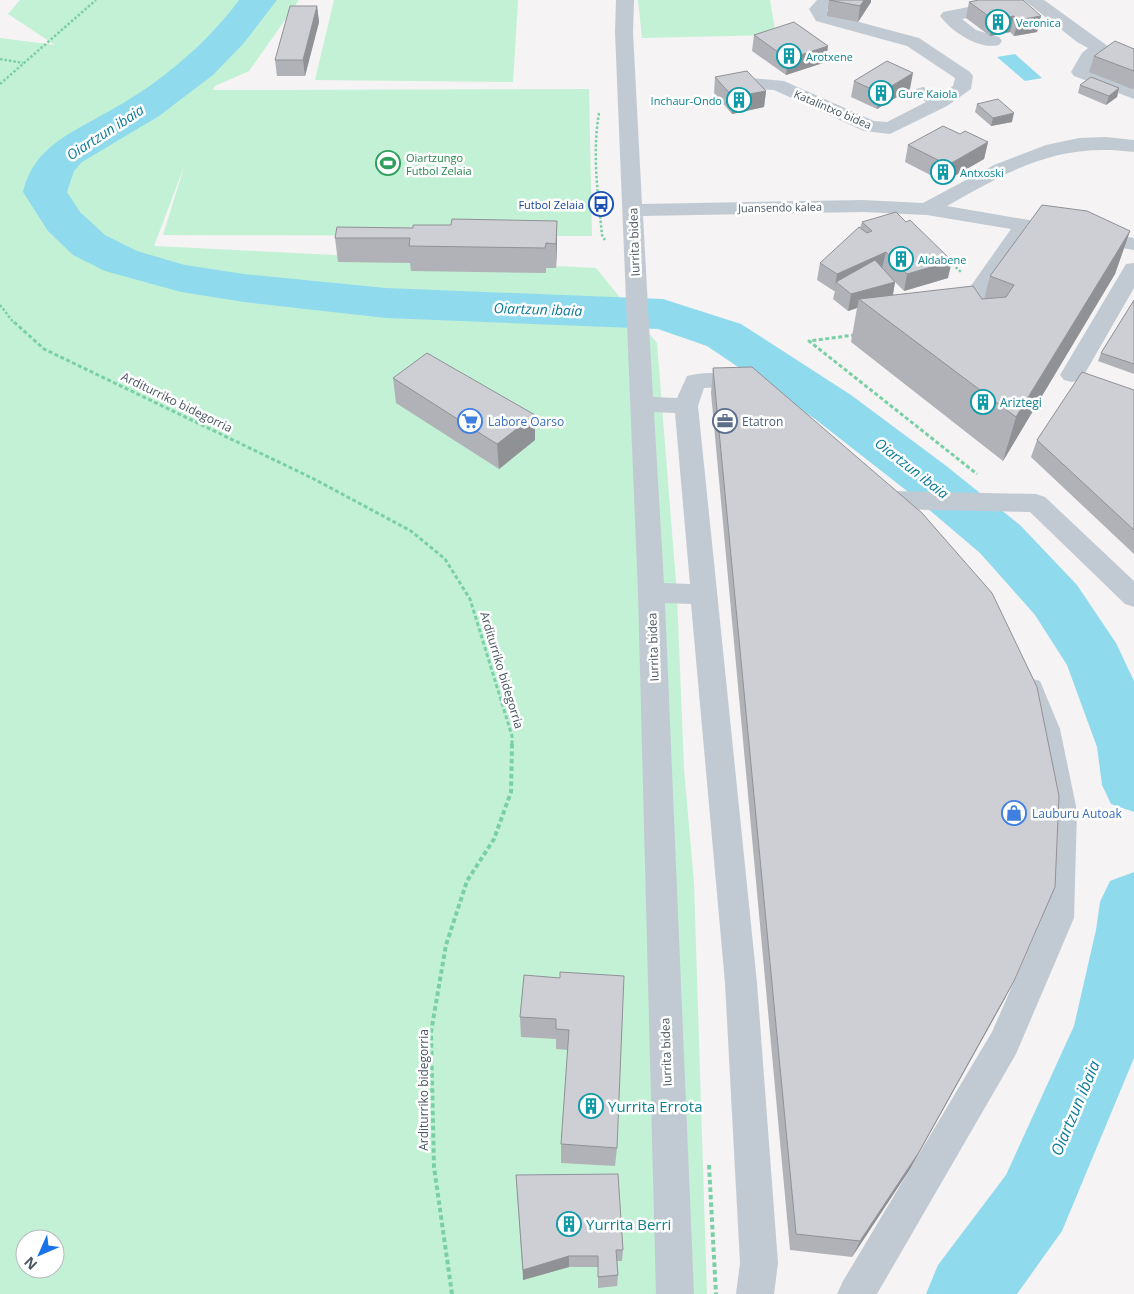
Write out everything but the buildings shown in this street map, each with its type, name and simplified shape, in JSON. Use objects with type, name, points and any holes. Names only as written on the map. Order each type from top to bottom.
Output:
[{"type":"street","name":"Iurrita bidea","points":[[624,0],[651,594],[675,1294]]},
{"type":"street","points":[[993,41],[970,34],[949,16],[1028,0]]},
{"type":"street","points":[[1033,0],[1083,38],[1100,47],[1088,57],[1080,72],[1134,93]]},
{"type":"street","name":"Katalintxo bidea","points":[[751,84],[777,85],[870,127],[890,128],[962,89],[964,76],[913,42],[822,17],[818,9],[824,2]]},
{"type":"street","points":[[923,93],[940,102]]},
{"type":"street","points":[[927,209],[1016,161],[1100,133],[1134,133]]},
{"type":"street","points":[[1077,142],[1134,146]]},
{"type":"street","name":"Juansendo kalea","points":[[633,210],[863,206],[927,209],[1134,244]]},
{"type":"street","points":[[989,330],[969,316],[967,307],[1025,225]]},
{"type":"street","points":[[1072,375],[1134,269]]},
{"type":"street","points":[[754,1294],[759,1263],[741,983],[686,406],[696,381],[721,379],[748,387],[771,405]]},
{"type":"street","points":[[641,404],[686,406]]},
{"type":"street","points":[[897,502],[1036,503],[1134,596]]},
{"type":"street","points":[[651,594],[705,594]]},
{"type":"street","points":[[856,1294],[1004,1043],[1058,918],[1062,811],[1046,729],[1020,666]]},
{"type":"path","points":[[0,84],[96,0]]},
{"type":"path","points":[[0,59],[24,63]]},
{"type":"path","points":[[948,260],[962,273]]},
{"type":"path","name":"Arditurriko bidegorria","points":[[0,306],[19,329],[44,349],[314,479],[411,531],[445,559],[470,599],[512,736],[511,792],[494,839],[467,881],[449,936],[431,1032],[434,1167],[452,1294]]},
{"type":"path","points":[[856,335],[809,341],[1006,502]]},
{"type":"green space","points":[[20,0],[299,0],[249,71],[215,86],[213,90],[589,89],[592,236],[163,235],[185,164],[154,246],[596,268],[657,343],[677,595],[684,769],[694,883],[707,1294],[0,1294],[0,38],[55,45],[8,14]]},
{"type":"green space","points":[[334,0],[518,0],[513,82],[315,80]]},
{"type":"green space","points":[[638,0],[770,0],[776,35],[642,38]]},
{"type":"water","points":[[1015,54],[1042,78],[1025,81],[997,57]]},
{"type":"waterway","name":"Oiartzun ibaia","points":[[258,0],[231,35],[199,67],[145,107],[73,149],[62,157],[55,166],[45,192],[64,221],[89,245],[121,261],[181,278],[244,288],[386,303],[663,314],[724,335],[833,407],[926,478],[1000,539],[1056,600],[1095,659],[1129,747],[1134,785]]},
{"type":"waterway","name":"Oiartzun ibaia","points":[[967,1294],[1034,1203],[1110,1027],[1131,930],[1134,902]]},
{"type":"place","name":"Veronica","points":[[998,22]]},
{"type":"place","name":"Arotxene","points":[[789,56]]},
{"type":"place","name":"Gure Kaiola","points":[[881,93]]},
{"type":"place","name":"Inchaur-Ondo","points":[[739,100]]},
{"type":"place","name":"Oiartzungo Futbol Zelaia","points":[[388,163]]},
{"type":"place","name":"Antxoski","points":[[943,172]]},
{"type":"place","name":"Futbol Zelaia","points":[[601,204]]},
{"type":"place","name":"Aldabene","points":[[901,259]]},
{"type":"place","name":"Ariztegi","points":[[983,402]]},
{"type":"place","name":"Labore Oarso","points":[[470,421]]},
{"type":"place","name":"Etatron","points":[[725,421]]},
{"type":"place","name":"Lauburu Autoak","points":[[1014,813]]},
{"type":"place","name":"Yurrita Errota","points":[[591,1106]]},
{"type":"place","name":"Yurrita Berri","points":[[569,1224]]}]
